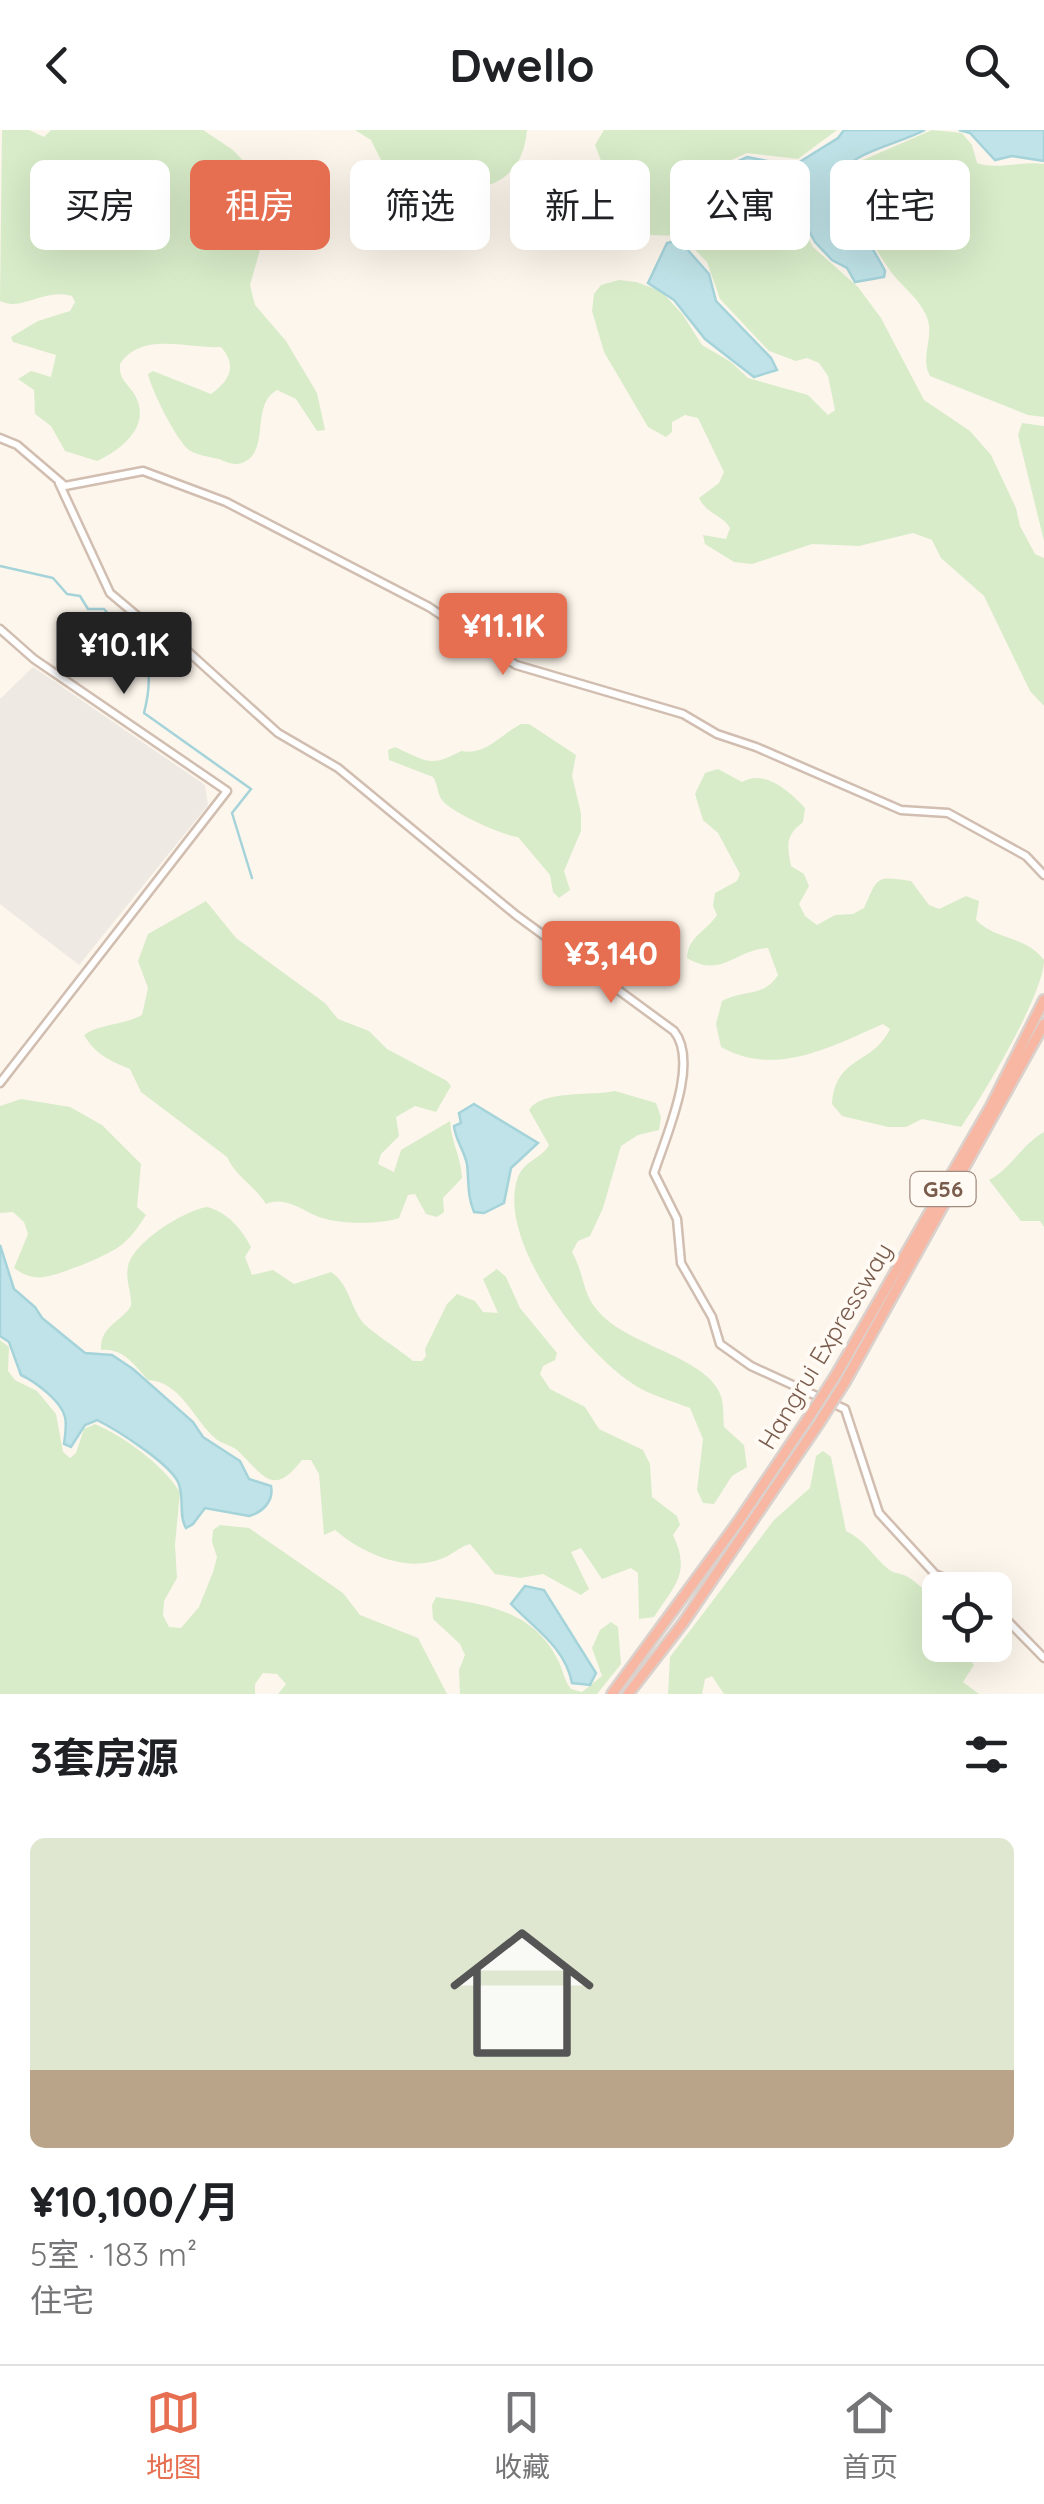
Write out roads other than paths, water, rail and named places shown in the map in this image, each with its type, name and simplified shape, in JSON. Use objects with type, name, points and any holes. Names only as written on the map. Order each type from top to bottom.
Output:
[{"type":"highway","name":"Hangrui Expressway","points":[[841,1378],[991,1106],[1044,1000]]},
{"type":"highway","name":"Hangrui Expressway","points":[[628,1694],[683,1623],[841,1378],[1044,1024]]},
{"type":"highway","name":"Hangrui Expressway","points":[[612,1694],[814,1420]]},
{"type":"street","points":[[0,438],[17,445],[65,486],[143,471],[226,502],[430,607],[516,664],[683,714],[717,734],[900,810],[948,813],[1026,856],[1044,875]]},
{"type":"street","points":[[60,483],[110,593],[148,625],[183,647],[278,733],[338,768],[516,914],[674,1031],[685,1054],[674,1120],[654,1174],[677,1218],[681,1263],[712,1317],[720,1344],[760,1370],[846,1409],[880,1514],[933,1572]]},
{"type":"street","points":[[0,629],[34,659],[228,791],[0,1084]]},
{"type":"street","points":[[1012,1625],[1044,1658]]},
{"type":"water","points":[[844,130],[925,130],[856,160],[830,160],[830,250],[873,250],[885,271],[884,277],[855,282],[847,268],[832,260],[810,233],[810,160],[803,160]]},
{"type":"water","points":[[959,130],[1044,130],[1044,161],[1012,156],[995,160],[970,133]]},
{"type":"water","points":[[670,242],[670,250],[688,250],[709,274],[716,301],[771,358],[777,370],[754,377],[705,339],[674,300],[648,283]]},
{"type":"water","points":[[474,1104],[538,1143],[511,1168],[504,1203],[484,1213],[474,1212],[467,1164],[454,1126],[461,1123],[459,1113]]},
{"type":"water","points":[[0,1245],[14,1289],[42,1318],[85,1353],[112,1355],[133,1369],[193,1422],[203,1437],[240,1461],[249,1479],[271,1486],[271,1496],[263,1509],[249,1516],[205,1508],[186,1528],[178,1482],[142,1448],[97,1420],[85,1425],[71,1447],[64,1444],[63,1411],[47,1393],[21,1375],[9,1342],[0,1336]]},
{"type":"water","points":[[525,1586],[544,1590],[596,1673],[590,1685],[572,1683],[556,1649],[511,1604]]},
{"type":"waterway","points":[[0,566],[53,578],[67,594],[80,596],[88,609],[104,609],[136,644],[149,677],[144,713],[251,789],[232,813],[252,878]]}]
